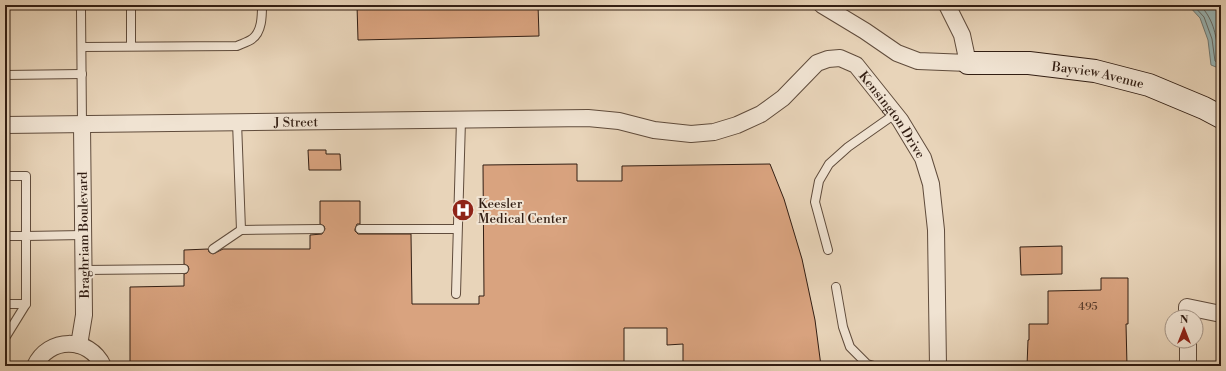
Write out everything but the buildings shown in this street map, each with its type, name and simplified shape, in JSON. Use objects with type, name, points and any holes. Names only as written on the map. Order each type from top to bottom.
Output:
[{"type":"street","points":[[822,5],[865,31],[897,53],[918,61],[968,63],[962,35],[947,5]]},
{"type":"street","name":"Kensington Drive","points":[[588,118],[619,121],[654,130],[691,134],[714,132],[737,125],[761,114],[783,98],[816,63],[828,59],[840,58],[856,65],[895,114],[923,158],[931,184],[936,230],[938,366]]},
{"type":"street","name":"Bayview Avenue","points":[[968,63],[1029,63],[1095,71],[1149,85],[1204,108],[1221,117]]},
{"type":"street","name":"J Street","points":[[5,126],[588,118]]},
{"type":"street","name":"Braghriam Boulevard","points":[[79,345],[84,314],[82,124]]},
{"type":"street","points":[[1187,309],[1187,307],[1197,309]]},
{"type":"street","points":[[1204,310],[1221,314]]},
{"type":"street","points":[[35,366],[43,354],[53,346],[66,343],[79,345],[91,350],[103,366]]},
{"type":"street","points":[[1188,349],[1188,366]]},
{"type":"lane","points":[[79,5],[81,10],[82,47],[82,124]]},
{"type":"lane","points":[[130,5],[130,46]]},
{"type":"lane","points":[[82,47],[237,46],[252,39],[259,29],[262,5]]},
{"type":"lane","points":[[5,75],[82,74]]},
{"type":"lane","points":[[828,250],[815,202],[819,180],[829,164],[848,146],[895,114]]},
{"type":"lane","points":[[456,294],[461,120]]},
{"type":"lane","points":[[237,122],[241,230]]},
{"type":"lane","points":[[5,176],[26,176],[26,304],[5,338]]},
{"type":"lane","points":[[213,249],[241,230],[320,229]]},
{"type":"lane","points":[[360,229],[457,229]]},
{"type":"lane","points":[[5,236],[83,235]]},
{"type":"lane","points":[[84,270],[184,269]]},
{"type":"lane","points":[[836,287],[843,327],[850,347],[867,364],[874,366]]},
{"type":"lane","points":[[5,304],[26,304]]},
{"type":"water","points":[[1188,5],[1221,5],[1221,69],[1211,65],[1208,40],[1200,18]]},
{"type":"place","name":"Keesler Medical Center","points":[[463,210]]}]
